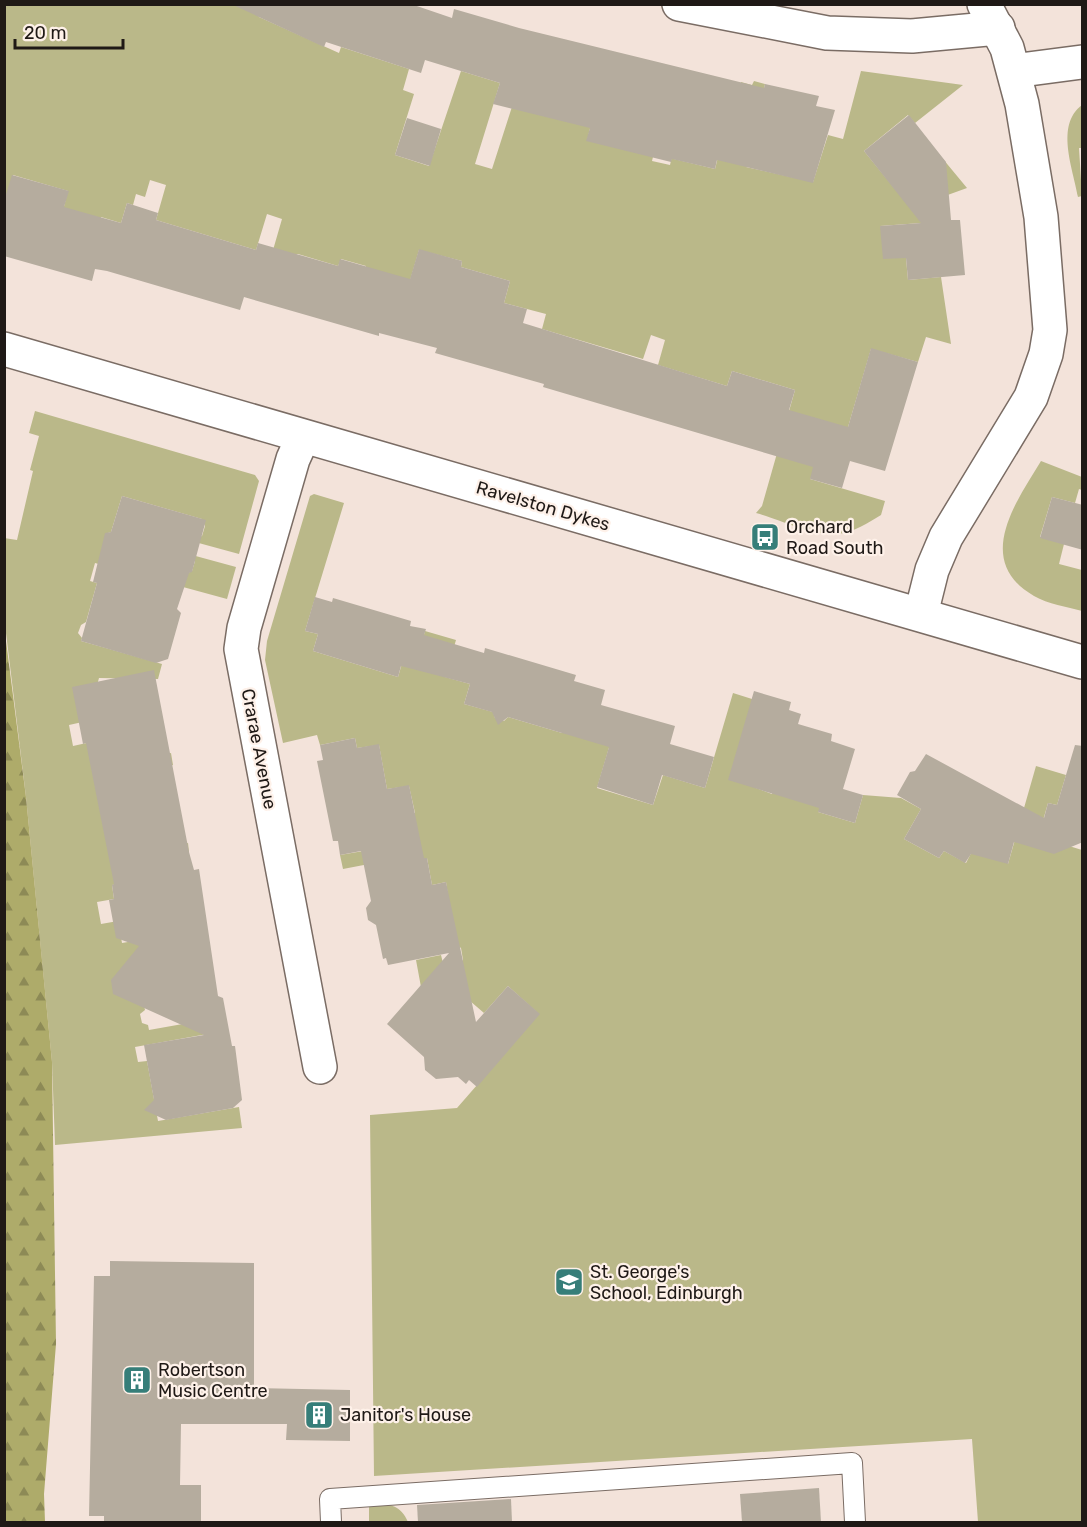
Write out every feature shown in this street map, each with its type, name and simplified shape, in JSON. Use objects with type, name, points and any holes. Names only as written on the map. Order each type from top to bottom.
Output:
[{"type":"street","points":[[679,4],[827,33],[912,36],[991,16],[1014,71],[1041,216],[1050,298],[1050,330],[1046,354],[1038,382],[1024,412],[938,552],[921,614]]},
{"type":"street","points":[[1014,71],[1083,62]]},
{"type":"street","name":"Ravelston Dykes","points":[[4,349],[1083,662]]},
{"type":"street","name":"Crarae Avenue","points":[[303,437],[293,459],[244,628],[241,649],[320,1067]]},
{"type":"lane","points":[[331,1522],[330,1499],[852,1463],[855,1522]]},
{"type":"shaded area","points":[[5,5],[254,5],[259,17],[339,53],[341,47],[409,69],[403,90],[414,94],[395,155],[429,166],[461,71],[500,83],[475,164],[492,169],[518,88],[601,82],[587,141],[673,73],[652,161],[670,165],[679,126],[674,159],[715,169],[723,137],[727,138],[741,82],[752,85],[754,81],[765,84],[746,167],[813,182],[828,135],[843,139],[861,71],[963,85],[915,123],[908,115],[864,151],[899,194],[943,159],[967,188],[920,205],[921,223],[880,226],[906,258],[908,280],[941,277],[951,344],[926,337],[918,362],[871,349],[848,427],[810,479],[885,501],[881,515],[861,527],[838,534],[829,534],[808,530],[756,513],[762,506],[795,390],[732,371],[727,386],[658,365],[665,340],[651,335],[643,359],[542,329],[546,314],[504,303],[510,281],[461,267],[462,261],[419,250],[406,294],[362,281],[366,266],[341,259],[338,266],[298,254],[271,257],[282,219],[267,214],[256,250],[156,220],[166,185],[150,180],[145,197],[136,194],[133,205],[127,203],[121,223],[101,217],[99,225],[62,214],[68,191],[13,175],[5,202]]},
{"type":"shaded area","points":[[1082,105],[1082,148],[1079,148],[1082,196],[1078,197],[1068,148],[1068,135],[1069,124]]},
{"type":"shaded area","points":[[35,411],[255,475],[259,481],[239,554],[195,542],[196,538],[202,536],[205,526],[202,519],[122,496],[111,532],[105,534],[186,574],[192,571],[195,561],[192,555],[236,567],[227,599],[95,563],[90,581],[97,583],[86,622],[81,625],[78,633],[82,638],[81,641],[162,664],[158,679],[99,678],[87,721],[69,725],[73,746],[91,742],[97,768],[171,753],[173,765],[120,776],[114,857],[188,843],[189,852],[159,858],[162,876],[112,885],[114,899],[97,902],[101,924],[118,921],[122,943],[204,929],[141,992],[145,1010],[140,1014],[142,1023],[148,1025],[149,1030],[222,1017],[224,1031],[135,1047],[138,1062],[147,1061],[158,1121],[239,1107],[242,1128],[55,1145],[52,1062],[26,797],[5,625],[4,538],[17,540],[39,436],[29,433]]},
{"type":"shaded area","points":[[1041,461],[1082,477],[1082,490],[1079,489],[1075,503],[1052,497],[1040,537],[1064,544],[1059,564],[1082,570],[1082,611],[1039,599],[1016,582],[1006,566],[1003,549],[1005,531],[1021,494]]},
{"type":"shaded area","points":[[314,494],[344,503],[305,631],[318,634],[313,651],[398,677],[403,660],[416,663],[425,631],[456,640],[445,677],[470,684],[464,704],[493,712],[495,718],[504,721],[508,717],[562,733],[619,714],[597,788],[653,805],[663,775],[705,788],[733,693],[752,699],[756,788],[772,794],[777,778],[832,795],[818,812],[855,823],[863,795],[901,798],[921,809],[904,839],[939,858],[944,851],[966,863],[983,830],[1008,864],[1036,766],[1066,775],[1057,805],[1048,803],[1042,824],[1069,846],[1082,850],[1082,1522],[978,1522],[972,1439],[374,1476],[370,1115],[457,1108],[539,1014],[508,986],[484,1013],[448,982],[421,987],[416,960],[441,955],[444,967],[459,965],[463,960],[461,948],[455,944],[446,882],[432,885],[427,858],[397,864],[395,859],[343,869],[340,855],[375,849],[393,818],[415,813],[409,786],[387,789],[379,745],[357,748],[355,738],[320,745],[317,735],[283,743],[265,660],[267,641],[310,496]]},
{"type":"shaded area","points":[[369,1504],[397,1508],[408,1522],[369,1522]]},
{"type":"green space","points":[[4,625],[26,797],[52,1062],[56,1344],[44,1494],[45,1522],[4,1522]]},
{"type":"building","points":[[231,4],[411,4],[452,18],[454,9],[519,28],[764,88],[765,84],[819,96],[816,106],[835,110],[813,183],[717,160],[715,169],[672,159],[671,162],[586,141],[590,128],[493,104],[500,83],[425,60],[421,73],[326,42],[324,47]]},
{"type":"building","points":[[909,115],[946,162],[951,220],[960,220],[965,275],[908,280],[906,258],[883,259],[880,226],[921,223],[864,151]]},
{"type":"building","points":[[407,118],[441,129],[430,166],[395,155]]},
{"type":"building","points":[[12,175],[69,191],[64,207],[121,223],[127,203],[158,213],[156,220],[256,250],[258,243],[338,266],[340,259],[410,279],[419,249],[462,261],[461,267],[510,281],[504,303],[527,309],[523,323],[727,386],[732,371],[795,390],[789,410],[848,427],[871,348],[918,362],[885,471],[850,461],[842,488],[810,479],[813,467],[435,353],[437,348],[379,333],[379,336],[244,297],[240,310],[107,271],[95,269],[92,281],[4,256],[4,201]]},
{"type":"building","points":[[122,496],[206,520],[192,572],[189,573],[177,609],[181,613],[168,659],[156,663],[81,641],[97,583],[93,582],[105,533],[111,532]]},
{"type":"building","points":[[1052,497],[1083,505],[1083,550],[1040,538]]},
{"type":"building","points":[[315,597],[332,602],[333,598],[411,621],[410,626],[426,629],[424,635],[484,653],[485,648],[576,675],[574,681],[605,690],[601,705],[675,726],[670,744],[714,757],[705,788],[662,775],[653,805],[597,787],[609,747],[508,717],[498,725],[492,712],[464,704],[470,684],[401,666],[398,677],[313,651],[318,634],[305,631]]},
{"type":"building","points":[[154,670],[189,852],[194,870],[199,869],[218,996],[223,998],[232,1046],[235,1046],[242,1100],[233,1108],[166,1120],[144,1110],[154,1100],[144,1045],[204,1035],[113,994],[111,980],[139,946],[116,938],[109,900],[114,899],[112,885],[114,884],[86,743],[83,744],[72,687]]},
{"type":"building","points":[[754,691],[791,702],[789,710],[801,714],[798,724],[832,734],[831,741],[855,749],[843,789],[863,795],[855,823],[818,812],[819,808],[728,780]]},
{"type":"building","points":[[355,738],[357,748],[379,744],[387,789],[409,785],[432,885],[446,882],[476,1022],[508,986],[540,1014],[477,1087],[469,1080],[466,1084],[458,1077],[436,1079],[425,1070],[424,1057],[387,1024],[449,953],[388,965],[386,958],[383,959],[376,925],[368,920],[366,908],[371,901],[361,851],[340,855],[338,841],[333,841],[317,761],[323,760],[320,745]]},
{"type":"building","points":[[1075,745],[1083,746],[1083,842],[1054,854],[1014,842],[1008,864],[971,854],[965,863],[944,851],[939,858],[904,839],[921,809],[897,795],[910,772],[915,771],[926,754],[1044,818],[1048,803],[1057,805]]},
{"type":"building","points":[[110,1261],[254,1263],[254,1388],[350,1390],[350,1441],[286,1440],[287,1424],[181,1424],[180,1485],[201,1485],[201,1522],[104,1522],[104,1516],[89,1516],[94,1276],[110,1276]]},
{"type":"building","points":[[819,1488],[821,1522],[742,1522],[740,1494]]},
{"type":"building","points":[[511,1499],[512,1522],[418,1522],[417,1505]]},
{"type":"place","name":"Orchard Road South","points":[[765,537]]},
{"type":"place","name":"St. George's School, Edinburgh","points":[[569,1282]]},
{"type":"place","name":"Robertson Music Centre","points":[[137,1380]]},
{"type":"place","name":"Janitor's House","points":[[319,1415]]}]
